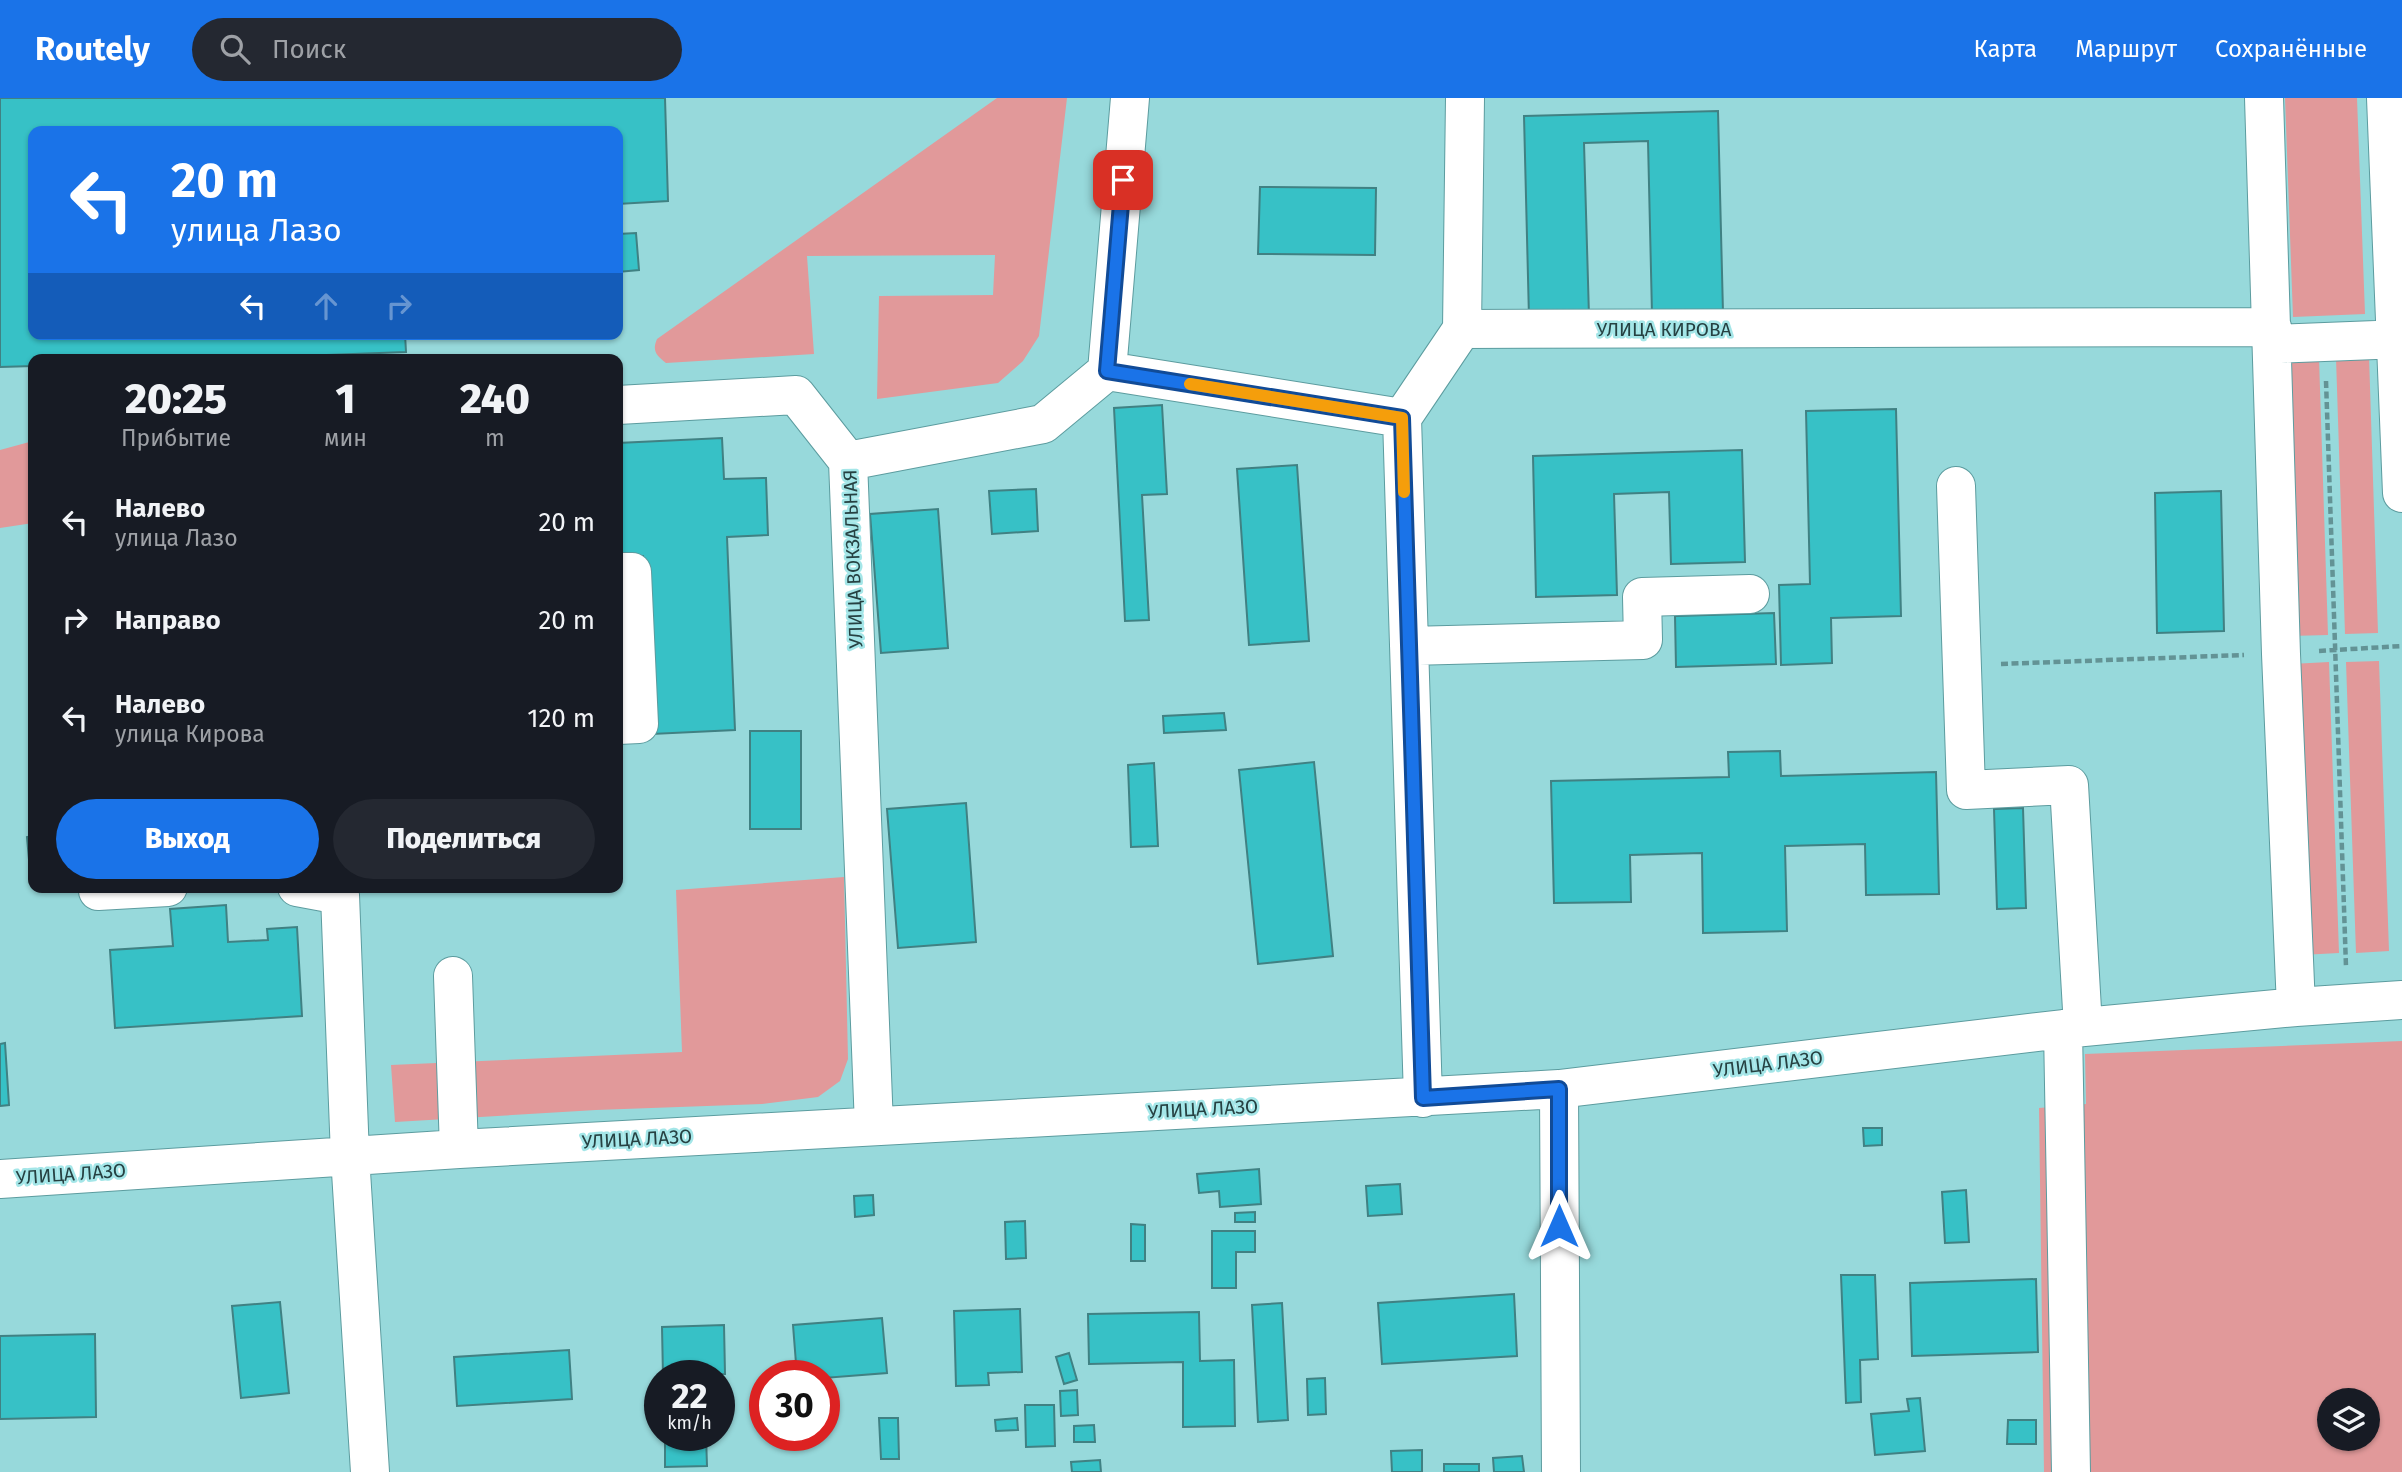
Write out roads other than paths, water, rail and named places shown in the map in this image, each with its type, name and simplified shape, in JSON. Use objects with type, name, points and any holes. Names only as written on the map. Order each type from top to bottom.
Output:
[{"type":"street","points":[[1130,98],[1107,371],[1402,418]]},
{"type":"street","points":[[1423,1098],[1402,418],[1462,329],[1465,98]]},
{"type":"street","points":[[2264,98],[2281,654],[2296,1007]]},
{"type":"street","points":[[2386,98],[2399,338],[2402,493]]},
{"type":"street","name":"УЛИЦА КИРОВА","points":[[1462,329],[2273,335],[2325,342],[2399,338]]},
{"type":"street","name":"УЛИЦА ВОКЗАЛЬНАЯ","points":[[874,1126],[848,461],[1043,424],[1107,371]]},
{"type":"street","points":[[623,405],[796,395],[848,461]]},
{"type":"street","points":[[1956,486],[1966,790],[2068,785],[2073,1028],[2071,1472]]},
{"type":"street","points":[[623,572],[632,572],[639,724],[623,725]]},
{"type":"street","points":[[1409,646],[1643,640],[1642,597],[1750,594]]},
{"type":"street","points":[[329,893],[340,895],[349,1156],[370,1472]]},
{"type":"street","points":[[453,976],[459,1149]]},
{"type":"street","name":"УЛИЦА ЛАЗО","points":[[0,1179],[459,1149],[1559,1089],[2073,1028],[2402,1000]]},
{"type":"street","points":[[1559,1089],[1561,1472]]}]
